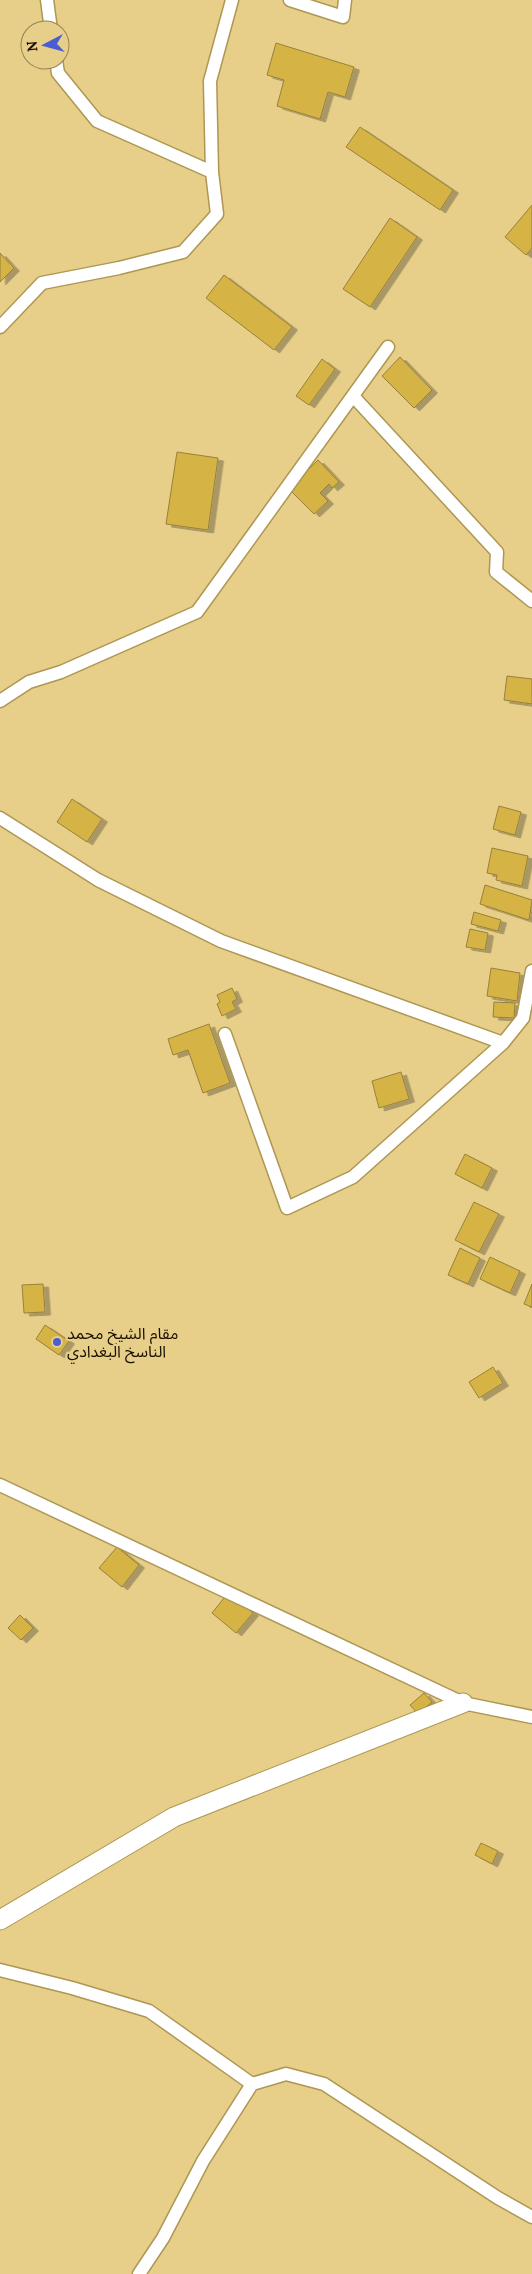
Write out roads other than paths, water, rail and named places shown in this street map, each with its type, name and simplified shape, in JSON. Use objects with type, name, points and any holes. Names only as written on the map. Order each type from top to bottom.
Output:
[{"type":"street","points":[[47,0],[50,20]]},
{"type":"street","points":[[0,327],[42,284],[183,252],[217,214],[212,172],[210,81],[232,0]]},
{"type":"street","points":[[290,0],[343,17],[345,0]]},
{"type":"street","points":[[58,70],[97,121],[212,172]]},
{"type":"street","points":[[0,701],[29,682],[61,672],[197,612],[388,347]]},
{"type":"street","points":[[353,396],[497,552],[496,572],[532,601]]},
{"type":"street","points":[[0,818],[98,880],[221,941],[503,1043]]},
{"type":"street","points":[[225,1034],[286,1208],[353,1177],[528,1019],[532,971]]},
{"type":"street","points":[[0,1485],[464,1703],[532,1717]]},
{"type":"street","points":[[0,1920],[174,1817],[464,1703]]},
{"type":"street","points":[[0,1970],[72,1988],[150,2011],[252,2084]]},
{"type":"street","points":[[139,2274],[163,2238],[204,2161],[252,2084],[286,2074],[324,2084],[498,2198],[532,2217]]},
{"type":"place","name":"مقام الشيخ محمد الناسخ البغدادي","points":[[57,1342]]}]
